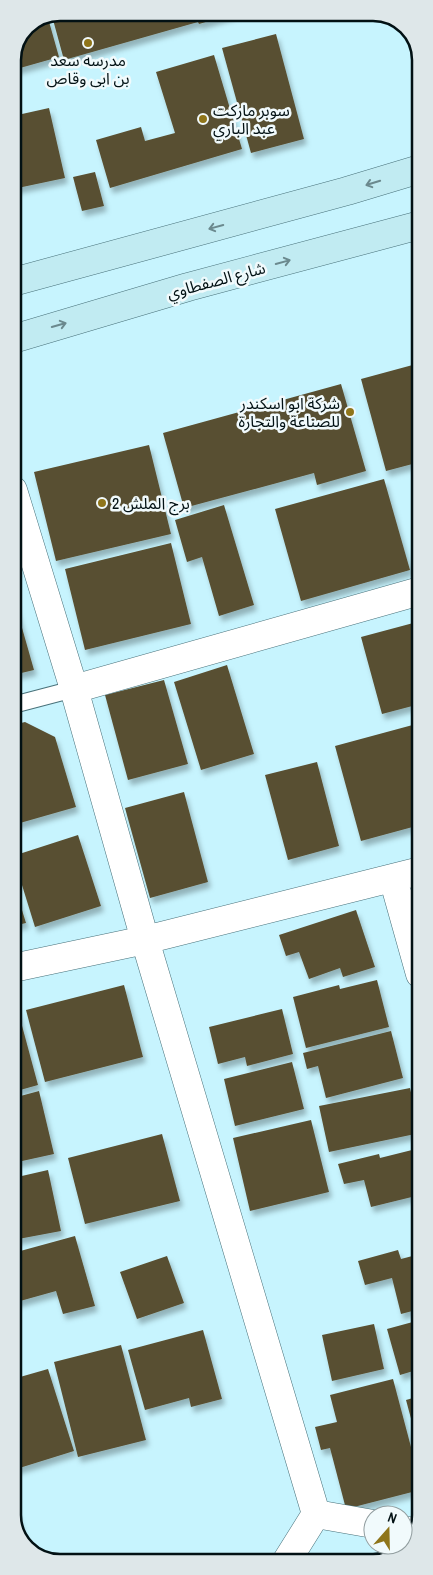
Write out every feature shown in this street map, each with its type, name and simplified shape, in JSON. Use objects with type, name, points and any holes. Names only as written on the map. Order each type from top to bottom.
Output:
[{"type":"main road","points":[[21,280],[347,191],[412,171]]},
{"type":"main road","name":"شارع الصفطاوي","points":[[21,337],[188,287],[412,227]]},
{"type":"street","points":[[21,516],[74,689],[145,940],[316,1514],[291,1554]]},
{"type":"street","points":[[74,689],[412,593]]},
{"type":"street","points":[[21,966],[145,940],[412,873]]},
{"type":"street","points":[[393,878],[412,946]]},
{"type":"street","points":[[316,1514],[363,1522]]},
{"type":"lane","points":[[21,703],[74,689]]},
{"type":"building","points":[[209,21],[199,24],[198,22],[64,60],[54,22]]},
{"type":"building","points":[[49,23],[59,57],[21,68],[24,45],[33,33],[45,24]]},
{"type":"building","points":[[276,34],[304,139],[251,153],[222,48]]},
{"type":"building","points":[[214,55],[242,149],[110,188],[96,140],[141,127],[145,141],[175,133],[156,72]]},
{"type":"building","points":[[49,108],[65,178],[21,187],[21,114]]},
{"type":"building","points":[[95,172],[104,206],[82,211],[73,177]]},
{"type":"building","points":[[412,365],[412,464],[386,471],[361,379]]},
{"type":"building","points":[[341,384],[366,471],[317,485],[314,473],[184,508],[163,433]]},
{"type":"building","name":"برج الملش 2","points":[[149,445],[171,534],[56,561],[34,472]]},
{"type":"building","points":[[384,479],[410,570],[301,601],[275,509]]},
{"type":"building","points":[[224,505],[254,605],[219,616],[202,557],[187,562],[175,520]]},
{"type":"building","points":[[171,543],[191,624],[85,650],[65,569]]},
{"type":"building","points":[[412,623],[412,706],[382,714],[361,637]]},
{"type":"building","points":[[21,624],[34,670],[21,673]]},
{"type":"building","points":[[227,665],[254,754],[201,770],[174,682]]},
{"type":"building","points":[[164,680],[188,764],[128,780],[105,695]]},
{"type":"building","points":[[25,722],[55,737],[76,807],[21,823],[21,723]]},
{"type":"building","points":[[412,725],[412,827],[361,841],[335,746]]},
{"type":"building","points":[[317,762],[339,846],[288,860],[265,775]]},
{"type":"building","points":[[184,792],[208,882],[150,898],[125,808]]},
{"type":"building","points":[[78,835],[101,906],[35,927],[21,882],[21,853]]},
{"type":"building","points":[[21,907],[26,923],[21,924]]},
{"type":"building","points":[[356,910],[375,967],[343,977],[340,968],[309,979],[299,952],[286,956],[279,935]]},
{"type":"building","points":[[377,980],[389,1027],[306,1048],[293,997],[339,985],[340,989]]},
{"type":"building","points":[[124,985],[143,1057],[45,1082],[26,1010]]},
{"type":"building","points":[[282,1009],[293,1054],[247,1066],[245,1057],[218,1064],[209,1027]]},
{"type":"building","points":[[21,1022],[38,1085],[21,1090]]},
{"type":"building","points":[[391,1031],[403,1078],[326,1098],[318,1066],[307,1069],[303,1053]]},
{"type":"building","points":[[292,1062],[304,1109],[235,1126],[224,1079]]},
{"type":"building","points":[[410,1088],[412,1097],[412,1135],[329,1152],[319,1106]]},
{"type":"building","points":[[39,1091],[54,1154],[21,1161],[21,1096]]},
{"type":"building","points":[[311,1120],[329,1192],[250,1211],[233,1138]]},
{"type":"building","points":[[162,1134],[180,1201],[85,1224],[68,1158]]},
{"type":"building","points":[[412,1150],[412,1197],[371,1207],[364,1180],[344,1184],[338,1164],[379,1154],[380,1158]]},
{"type":"building","points":[[48,1170],[61,1231],[21,1238],[21,1176]]},
{"type":"building","points":[[75,1236],[95,1306],[63,1314],[56,1291],[21,1301],[21,1251]]},
{"type":"building","points":[[398,1250],[401,1259],[412,1256],[412,1311],[401,1314],[392,1278],[365,1285],[358,1261]]},
{"type":"building","points":[[167,1256],[184,1303],[137,1319],[120,1272]]},
{"type":"building","points":[[412,1322],[412,1371],[400,1375],[387,1329]]},
{"type":"building","points":[[374,1324],[384,1369],[332,1381],[322,1335]]},
{"type":"building","points":[[203,1330],[222,1399],[191,1407],[189,1398],[145,1410],[128,1350]]},
{"type":"building","points":[[121,1345],[146,1440],[78,1457],[54,1362]]},
{"type":"building","points":[[48,1369],[74,1451],[21,1468],[21,1377]]},
{"type":"building","points":[[393,1379],[412,1451],[412,1492],[346,1509],[330,1448],[321,1450],[315,1427],[337,1422],[330,1395]]},
{"type":"building","points":[[412,1398],[412,1422],[406,1400]]},
{"type":"place","name":"مدرسه سعد بن ابى وقاص","points":[[88,43]]},
{"type":"place","name":"سوبر ماركت عبد الباري","points":[[203,119]]},
{"type":"place","name":"شركة ابو اسكندر للصناعة والتجارة","points":[[350,412]]},
{"type":"place","name":"برج الملش 2","points":[[102,503]]}]
